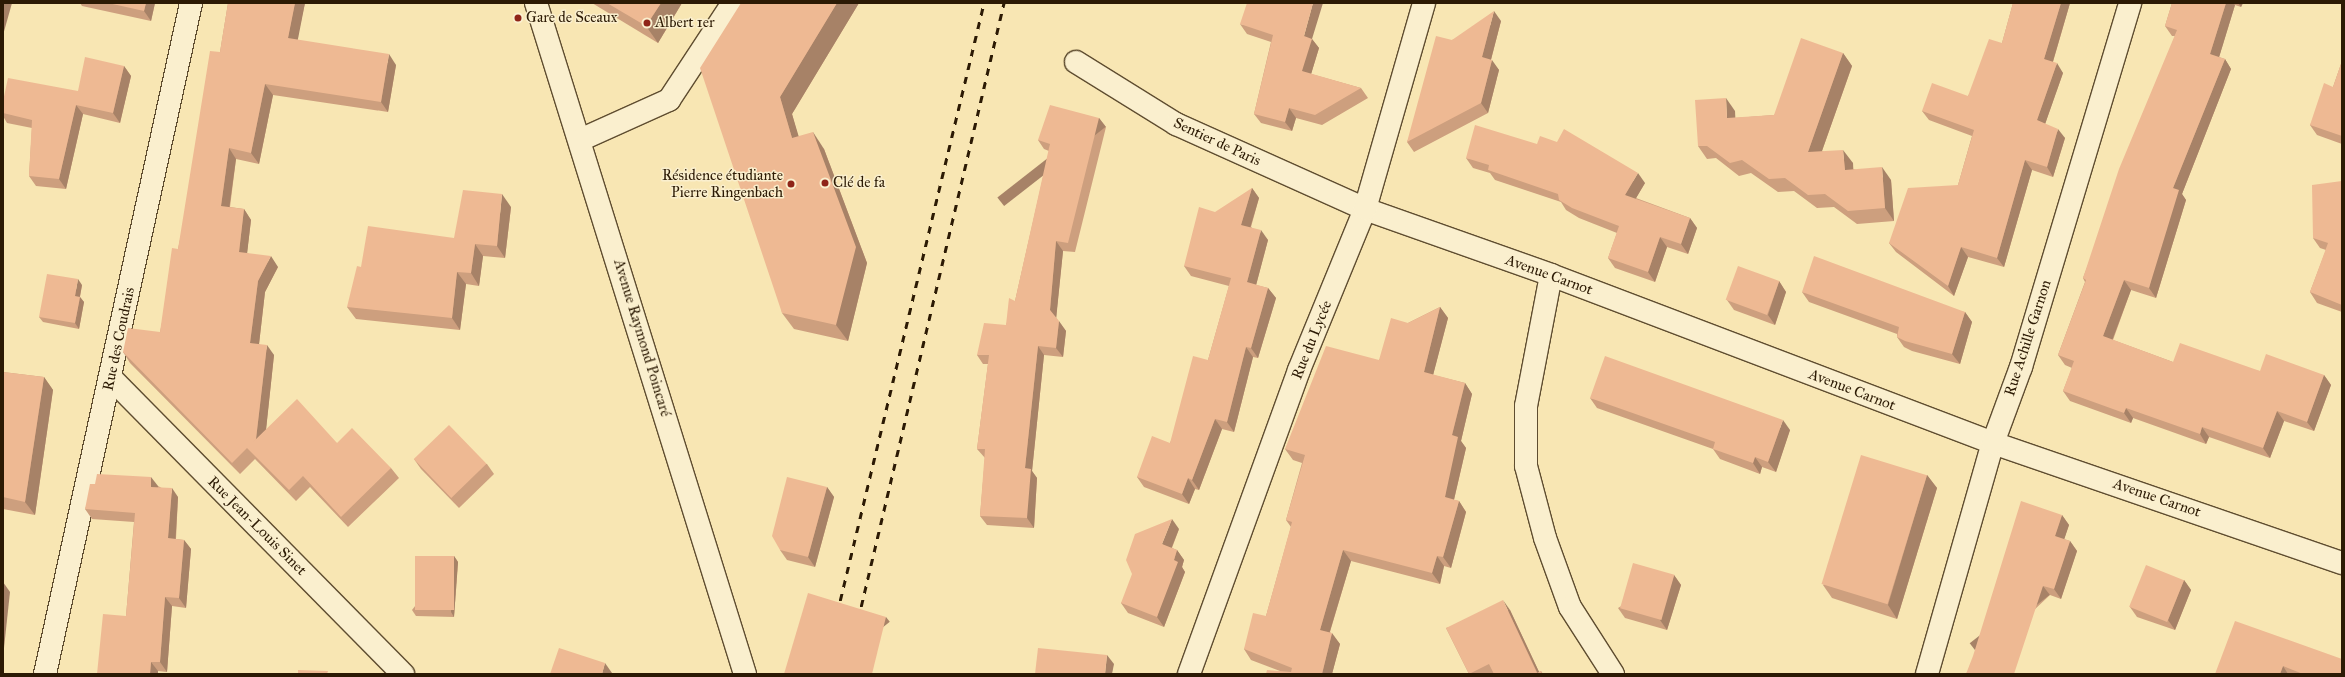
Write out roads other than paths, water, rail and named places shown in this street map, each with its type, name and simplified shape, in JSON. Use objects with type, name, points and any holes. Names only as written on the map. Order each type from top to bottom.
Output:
[{"type":"street","name":"Rue des Coudrais","points":[[45,674],[111,378],[191,3]]},
{"type":"street","name":"Avenue Raymond Poincaré","points":[[536,3],[580,140],[745,674]]},
{"type":"street","points":[[580,140],[637,116],[669,100],[733,3]]},
{"type":"street","name":"Rue du Lycée","points":[[1189,674],[1299,370],[1365,209],[1424,3]]},
{"type":"street","name":"Rue Achille Garnon","points":[[1927,674],[1993,443],[2021,367],[2130,3]]},
{"type":"street","name":"Sentier de Paris","points":[[1076,62],[1176,124],[1365,209]]},
{"type":"street","name":"Avenue Carnot","points":[[1365,209],[1551,275],[1993,443],[2342,563]]},
{"type":"street","points":[[1551,275],[1526,406],[1526,466],[1545,538],[1570,607],[1613,674]]},
{"type":"street","name":"Rue Jean-Louis Sinet","points":[[111,378],[402,674]]},
{"type":"railway","points":[[837,614],[984,3]]},
{"type":"railway","points":[[858,620],[1004,3]]},
{"type":"place","name":"Gare de Sceaux","points":[[518,18]]},
{"type":"place","name":"Albert 1er","points":[[647,23]]},
{"type":"place","name":"Clé de fa","points":[[825,183]]},
{"type":"place","name":"Résidence étudiante Pierre Ringenbach","points":[[791,184]]}]
